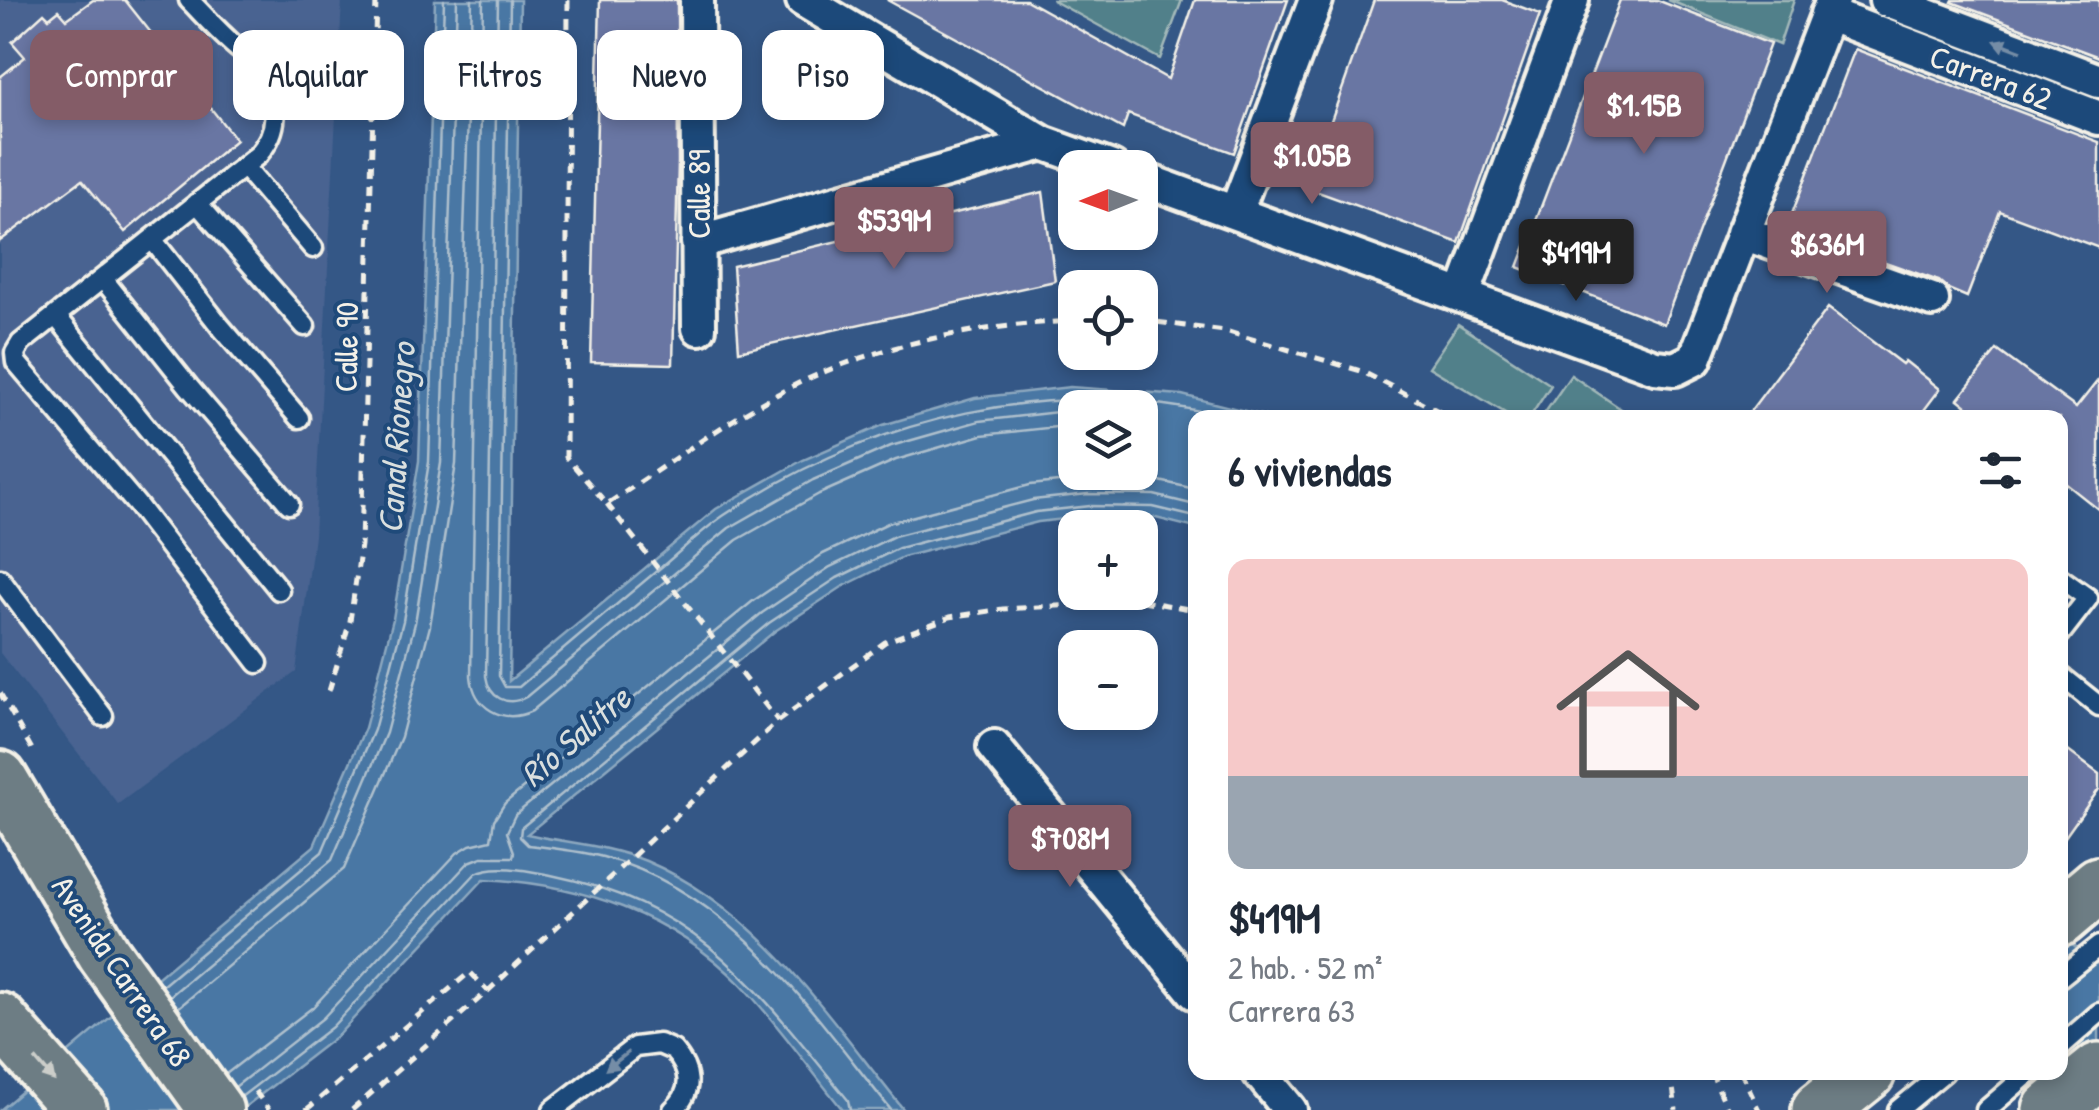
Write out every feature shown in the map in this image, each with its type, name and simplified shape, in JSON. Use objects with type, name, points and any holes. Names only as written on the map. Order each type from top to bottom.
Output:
[{"type":"highway","points":[[2068,911],[2099,885]]},
{"type":"highway","points":[[2051,1110],[2099,1071]]},
{"type":"highway","points":[[1820,1110],[1857,1080]]},
{"type":"main road","name":"Avenida Carrera 68","points":[[0,778],[104,954],[216,1110]]},
{"type":"main road","points":[[5,1025],[80,1110]]},
{"type":"street","name":"Calle 89","points":[[697,0],[698,328]]},
{"type":"street","points":[[803,0],[1043,142],[1064,150]]},
{"type":"street","points":[[1236,212],[1316,0]]},
{"type":"street","points":[[1463,295],[1572,0]]},
{"type":"street","name":"Carrera 62","points":[[1886,0],[1945,10],[2099,81]]},
{"type":"street","points":[[1158,184],[1655,367],[1675,369],[1695,359],[1830,7]]},
{"type":"street","name":"Carrera 62","points":[[1830,7],[2099,118]]},
{"type":"street","points":[[698,242],[1043,142]]},
{"type":"street","points":[[1743,232],[1932,300]]},
{"type":"street","points":[[994,747],[1188,985]]},
{"type":"street","points":[[1266,1080],[1290,1110]]},
{"type":"lane","points":[[189,0],[233,41]]},
{"type":"lane","points":[[258,664],[138,506],[16,362],[14,353],[245,168],[270,140],[275,120]]},
{"type":"lane","points":[[245,168],[313,248]]},
{"type":"lane","points":[[197,203],[304,326]]},
{"type":"lane","points":[[152,239],[298,418]]},
{"type":"lane","points":[[103,278],[289,504]]},
{"type":"lane","points":[[56,316],[279,590]]},
{"type":"lane","points":[[0,579],[104,716]]},
{"type":"lane","points":[[2068,581],[2093,592],[2068,624]]},
{"type":"lane","points":[[2068,681],[2099,706]]},
{"type":"lane","points":[[2068,971],[2099,946]]},
{"type":"lane","points":[[2068,1039],[2099,1013]]},
{"type":"lane","points":[[553,1110],[635,1047],[647,1043],[673,1050],[688,1072],[686,1092],[672,1110]]},
{"type":"lane","points":[[1898,1110],[1934,1080]]},
{"type":"lane","points":[[1986,1110],[2021,1080]]},
{"type":"path","name":"Calle 90","points":[[329,691],[350,621],[362,544],[376,0]]},
{"type":"path","points":[[1158,322],[1224,331],[1361,371],[1437,410]]},
{"type":"path","points":[[607,504],[778,721]]},
{"type":"path","points":[[352,1110],[488,991],[778,721],[885,642],[950,617],[1003,610],[1125,602],[1188,609]]},
{"type":"path","points":[[306,1110],[470,972],[488,991]]},
{"type":"path","points":[[1672,1080],[1676,1110]]},
{"type":"path","points":[[1715,1080],[1728,1110]]},
{"type":"path","points":[[1745,1080],[1759,1110]]},
{"type":"shaded area","points":[[0,0],[342,0],[340,30],[233,30],[233,120],[336,120],[314,536],[296,672],[118,804],[0,653]]},
{"type":"green space","points":[[1052,0],[1182,0],[1160,59]]},
{"type":"green space","points":[[1668,0],[1794,0],[1779,45]]},
{"type":"green space","points":[[1458,324],[1551,385],[1535,410],[1500,410],[1429,367]]},
{"type":"green space","points":[[1571,375],[1623,410],[1547,410]]},
{"type":"water","points":[[435,0],[520,0],[520,30],[434,30]]},
{"type":"water","name":"Río Salitre","points":[[431,120],[518,120],[509,681],[716,509],[803,460],[883,425],[975,398],[1070,387],[1112,390],[1058,390],[1058,490],[1158,490],[1158,393],[1182,395],[1241,410],[1188,410],[1188,526],[1158,519],[1158,510],[1058,510],[1058,520],[903,557],[842,587],[775,631],[527,834],[646,861],[724,907],[790,969],[904,1110],[843,1110],[741,985],[686,939],[623,907],[590,896],[555,887],[484,879],[338,1035],[241,1110],[0,1110],[314,846],[365,728],[393,619],[419,461]]},
{"type":"water","points":[[2068,942],[2099,965],[2099,1110],[2056,1110],[2012,1080],[2068,1080]]},
{"type":"building","points":[[93,0],[125,0],[149,30],[30,30],[30,120],[213,120],[213,111],[236,140],[125,232],[82,180],[0,241],[0,77],[25,57],[12,42],[44,13],[49,18],[59,10],[67,19]]},
{"type":"building","points":[[600,0],[677,0],[677,30],[599,30]]},
{"type":"building","points":[[887,0],[1026,0],[1168,79],[1195,0],[1288,0],[1234,153],[1128,114],[1123,129]]},
{"type":"building","points":[[1374,0],[1502,0],[1540,14],[1459,243],[1307,188]]},
{"type":"building","points":[[1620,0],[1657,0],[1770,44],[1664,324],[1518,267]]},
{"type":"building","points":[[2099,0],[2099,57],[1952,2]]},
{"type":"building","points":[[1855,49],[2099,142],[2099,248],[2000,211],[1967,297],[1939,281],[1787,227]]},
{"type":"building","points":[[597,120],[678,120],[673,364],[591,362]]},
{"type":"building","points":[[1043,192],[1055,281],[739,351],[733,266]]},
{"type":"building","points":[[1828,308],[1940,389],[1924,410],[1751,410]]},
{"type":"building","points":[[1997,350],[2076,408],[2099,379],[2099,510],[2068,485],[2068,410],[1972,410],[1958,399]]},
{"type":"building","points":[[2068,751],[2099,774],[2099,789],[2068,833]]},
{"type":"water label","name":"Canal Rionegro","points":[[396,438]]}]
